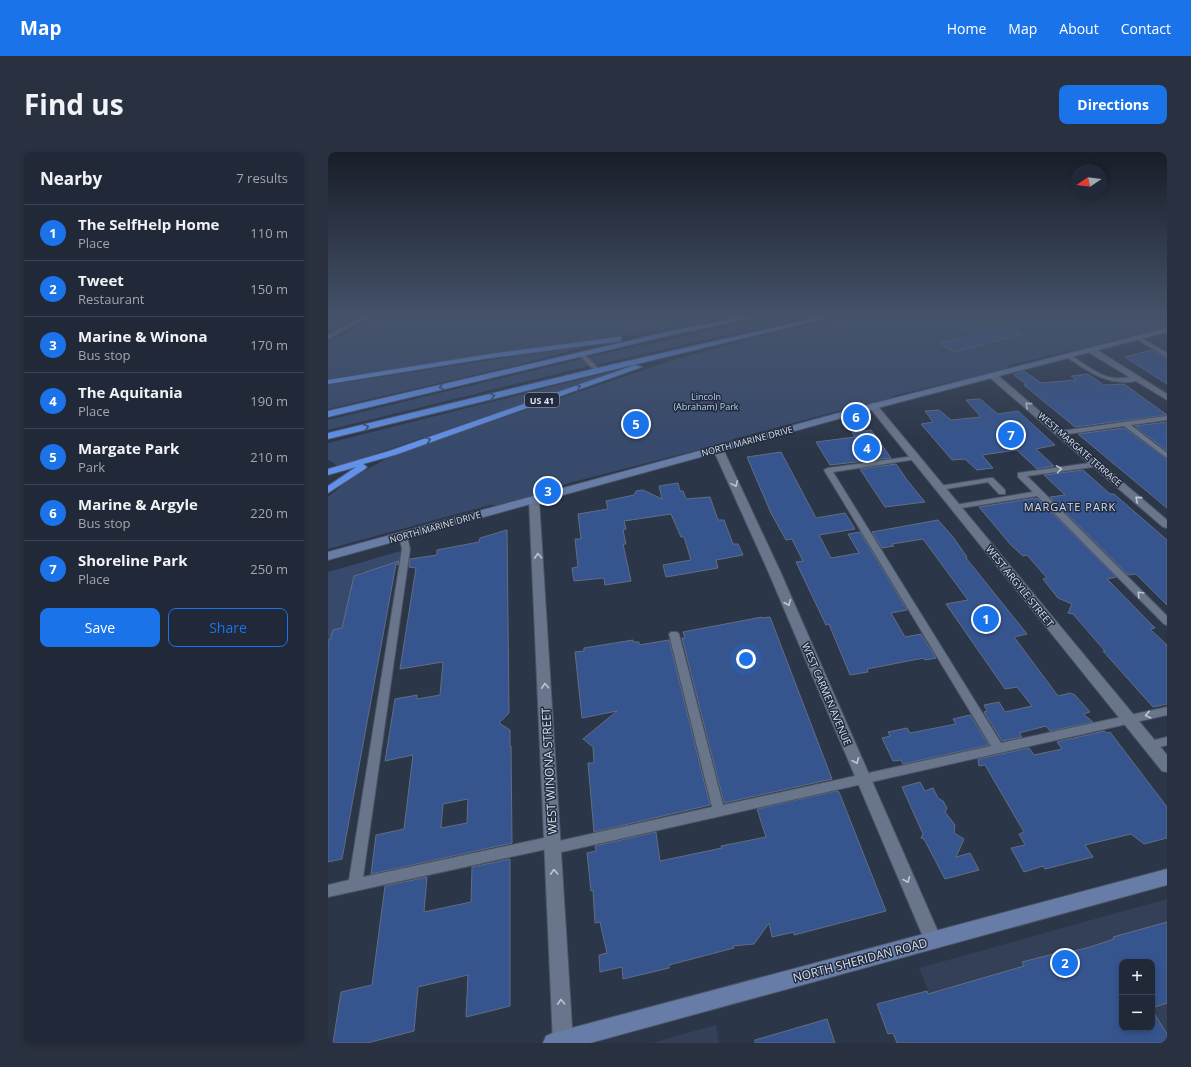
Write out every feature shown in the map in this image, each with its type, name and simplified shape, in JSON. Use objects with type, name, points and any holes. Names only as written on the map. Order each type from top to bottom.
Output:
[{"type":"highway","points":[[328,382],[475,359]]},
{"type":"highway","points":[[328,414],[561,359]]},
{"type":"highway","points":[[328,436],[644,359]]},
{"type":"highway","name":"US 41","points":[[328,490],[360,468],[392,453],[610,376],[669,359]]},
{"type":"highway","points":[[328,472],[392,453]]},
{"type":"street","name":"NORTH MARINE DRIVE","points":[[328,556],[873,406],[1058,359]]},
{"type":"street","points":[[1105,359],[1167,398]]},
{"type":"street","name":"WEST MARGATE TERRACE","points":[[992,375],[1167,524]]},
{"type":"street","name":"WEST ARGYLE STREET","points":[[873,406],[1167,766]]},
{"type":"street","name":"WEST CARMEN AVENUE","points":[[718,449],[774,571],[933,940]]},
{"type":"street","name":"WEST WINONA STREET","points":[[534,499],[553,845],[560,1042]]},
{"type":"street","name":"NORTH SHERIDAN ROAD","points":[[560,1042],[1167,877]]},
{"type":"lane","points":[[585,359],[597,370]]},
{"type":"lane","points":[[1072,359],[1105,379],[1115,381],[1139,379]]},
{"type":"lane","points":[[1061,433],[1167,418]]},
{"type":"lane","points":[[1125,424],[1167,456]]},
{"type":"lane","points":[[915,458],[828,470],[999,749]]},
{"type":"lane","points":[[1097,464],[1022,475],[1167,622]]},
{"type":"lane","points":[[940,488],[990,480],[1002,492]]},
{"type":"lane","points":[[955,507],[1039,493]]},
{"type":"lane","points":[[355,884],[406,549],[403,536]]},
{"type":"lane","points":[[674,634],[720,812]]},
{"type":"lane","points":[[328,890],[720,812],[1167,711]]},
{"type":"lane","points":[[1150,745],[1167,741]]},
{"type":"shaded area","points":[[1167,899],[1167,1043],[949,1043],[919,968]]},
{"type":"shaded area","points":[[716,1025],[719,1043],[652,1043]]},
{"type":"green space","points":[[328,359],[467,359],[328,379]]},
{"type":"green space","points":[[499,359],[542,359],[328,409],[328,385]]},
{"type":"green space","points":[[581,359],[589,366],[328,430],[328,420]]},
{"type":"green space","points":[[590,359],[624,359],[596,365]]},
{"type":"green space","name":"Lincoln (Abraham) Park","points":[[679,359],[1038,359],[1008,366],[1006,369],[893,396],[891,398],[733,439],[729,442],[565,484],[558,489],[498,505],[490,505],[328,549],[328,497],[351,478],[393,455]]},
{"type":"green space","points":[[630,367],[337,467],[334,463],[328,460],[328,443]]},
{"type":"green space","points":[[401,551],[399,564],[359,573],[354,577],[346,628],[333,630],[330,640],[328,640],[328,572]]},
{"type":"building","points":[[1127,359],[1167,359],[1167,384]]},
{"type":"building","points":[[1024,371],[1041,383],[1076,380],[1071,376],[1088,374],[1104,385],[1124,384],[1167,415],[1075,427],[1014,375]]},
{"type":"building","points":[[980,399],[998,414],[1018,411],[1055,445],[1036,449],[1054,466],[1037,469],[1017,450],[982,455],[993,468],[977,470],[965,459],[952,460],[921,424],[933,422],[925,411],[939,410],[951,420],[981,417],[966,400]]},
{"type":"building","points":[[1167,422],[1167,451],[1135,426]]},
{"type":"building","points":[[1124,428],[1167,459],[1167,508],[1078,434]]},
{"type":"building","points":[[871,430],[891,458],[830,465],[816,442],[855,437],[852,433]]},
{"type":"building","points":[[781,452],[816,518],[845,513],[855,529],[819,535],[831,558],[859,553],[848,534],[860,532],[907,610],[891,613],[905,637],[921,634],[936,658],[925,660],[924,658],[867,669],[868,672],[850,675],[829,624],[826,625],[796,562],[803,561],[792,539],[786,540],[771,513],[747,457]]},
{"type":"building","points":[[896,464],[925,502],[885,507],[860,469]]},
{"type":"building","points":[[1083,470],[1110,494],[1114,494],[1167,540],[1167,605],[1136,574],[1128,575],[1050,497],[1065,495],[1044,475]]},
{"type":"building","points":[[678,483],[680,491],[683,491],[686,499],[710,497],[718,520],[724,520],[733,544],[738,544],[743,555],[716,560],[718,568],[666,577],[663,565],[691,560],[684,537],[681,537],[671,514],[624,521],[626,529],[623,530],[626,544],[623,544],[631,581],[605,585],[604,578],[574,581],[572,568],[578,567],[575,539],[581,539],[578,514],[608,509],[606,501],[634,495],[636,491],[643,490],[662,499],[659,486]]},
{"type":"building","points":[[1035,498],[1038,499],[1116,577],[1107,579],[1155,628],[1150,629],[1167,645],[1167,704],[1153,707],[1103,651],[1105,651],[1073,614],[1068,613],[1072,604],[1058,598],[1043,579],[1047,578],[1027,555],[1023,556],[1011,545],[979,507]]},
{"type":"building","points":[[938,520],[953,537],[967,557],[966,558],[1027,634],[1014,637],[1058,696],[1070,693],[1075,695],[1090,712],[1083,714],[1093,722],[1050,731],[1046,726],[1019,733],[1022,737],[1002,741],[984,712],[987,711],[984,705],[999,702],[1005,712],[1032,706],[1017,687],[1005,689],[946,604],[968,600],[923,539],[892,544],[894,546],[882,548],[872,532]]},
{"type":"building","points":[[507,530],[509,713],[499,723],[510,730],[512,843],[371,874],[376,835],[404,829],[413,755],[385,761],[395,699],[417,695],[417,699],[440,695],[443,662],[400,669],[416,568],[409,567],[410,559],[437,555],[437,550],[479,542],[480,538]],"holes":[[[468,799],[467,823],[441,828],[443,804]]]},
{"type":"building","points":[[399,561],[398,565],[396,564],[342,859],[328,862],[328,640],[330,640],[333,630],[342,628],[354,576]]},
{"type":"building","points":[[762,617],[770,617],[832,779],[724,803],[682,638],[685,638],[683,632]]},
{"type":"building","points":[[633,640],[633,642],[639,642],[639,645],[669,640],[710,805],[594,832],[588,763],[594,763],[593,747],[583,739],[617,711],[582,718],[575,652],[584,651],[584,648]]},
{"type":"building","points":[[970,715],[989,745],[903,764],[901,760],[893,761],[882,738],[890,736],[888,732],[907,728],[910,733],[956,724],[953,719]]},
{"type":"building","points":[[1104,731],[1107,733],[1110,732],[1167,807],[1167,838],[1144,844],[1131,834],[1085,845],[1093,857],[1045,869],[1043,866],[1024,872],[1011,848],[1025,845],[1019,834],[1024,832],[985,765],[979,766],[978,759],[1029,748],[1034,755],[1062,749],[1057,742]]},
{"type":"building","points":[[920,782],[925,791],[933,788],[938,798],[943,801],[947,808],[945,812],[955,825],[954,833],[964,839],[956,857],[970,853],[979,870],[945,879],[924,839],[921,838],[923,834],[902,787]]},
{"type":"building","points":[[836,791],[839,792],[886,911],[794,935],[794,932],[772,937],[769,923],[754,944],[733,946],[734,948],[669,965],[669,968],[623,979],[622,967],[600,972],[599,955],[607,953],[600,922],[595,923],[593,890],[591,891],[587,853],[596,851],[595,846],[656,832],[660,861],[722,848],[721,846],[766,837],[757,809]]},
{"type":"building","points":[[510,859],[510,1006],[466,1017],[468,975],[418,987],[414,1031],[367,1043],[333,1043],[341,992],[372,985],[385,886],[427,877],[424,912],[471,902],[472,867]]},
{"type":"building","points":[[1167,922],[1167,1003],[1155,1007],[1155,959],[1119,959],[1119,1031],[1155,1031],[1155,1015],[1167,1034],[1167,1043],[897,1043],[893,1033],[888,1034],[877,1004],[927,991],[928,994],[1024,966],[1022,962],[1069,950],[1070,952],[1090,947],[1114,939],[1113,937]]},
{"type":"building","points":[[827,1019],[835,1043],[755,1043],[755,1040]]},
{"type":"place","name":"Marine & Argyle","points":[[856,417]]},
{"type":"place","name":"Margate Park","points":[[636,424]]},
{"type":"place","name":"Shoreline Park","points":[[1011,435]]},
{"type":"place","name":"The Aquitania","points":[[867,448]]},
{"type":"place","name":"Marine & Winona","points":[[548,491]]},
{"type":"place","name":"The SelfHelp Home","points":[[986,619]]},
{"type":"place","name":"Tweet","points":[[1065,963]]},
{"type":"district","name":"MARGATE PARK","points":[[1070,506]]}]
